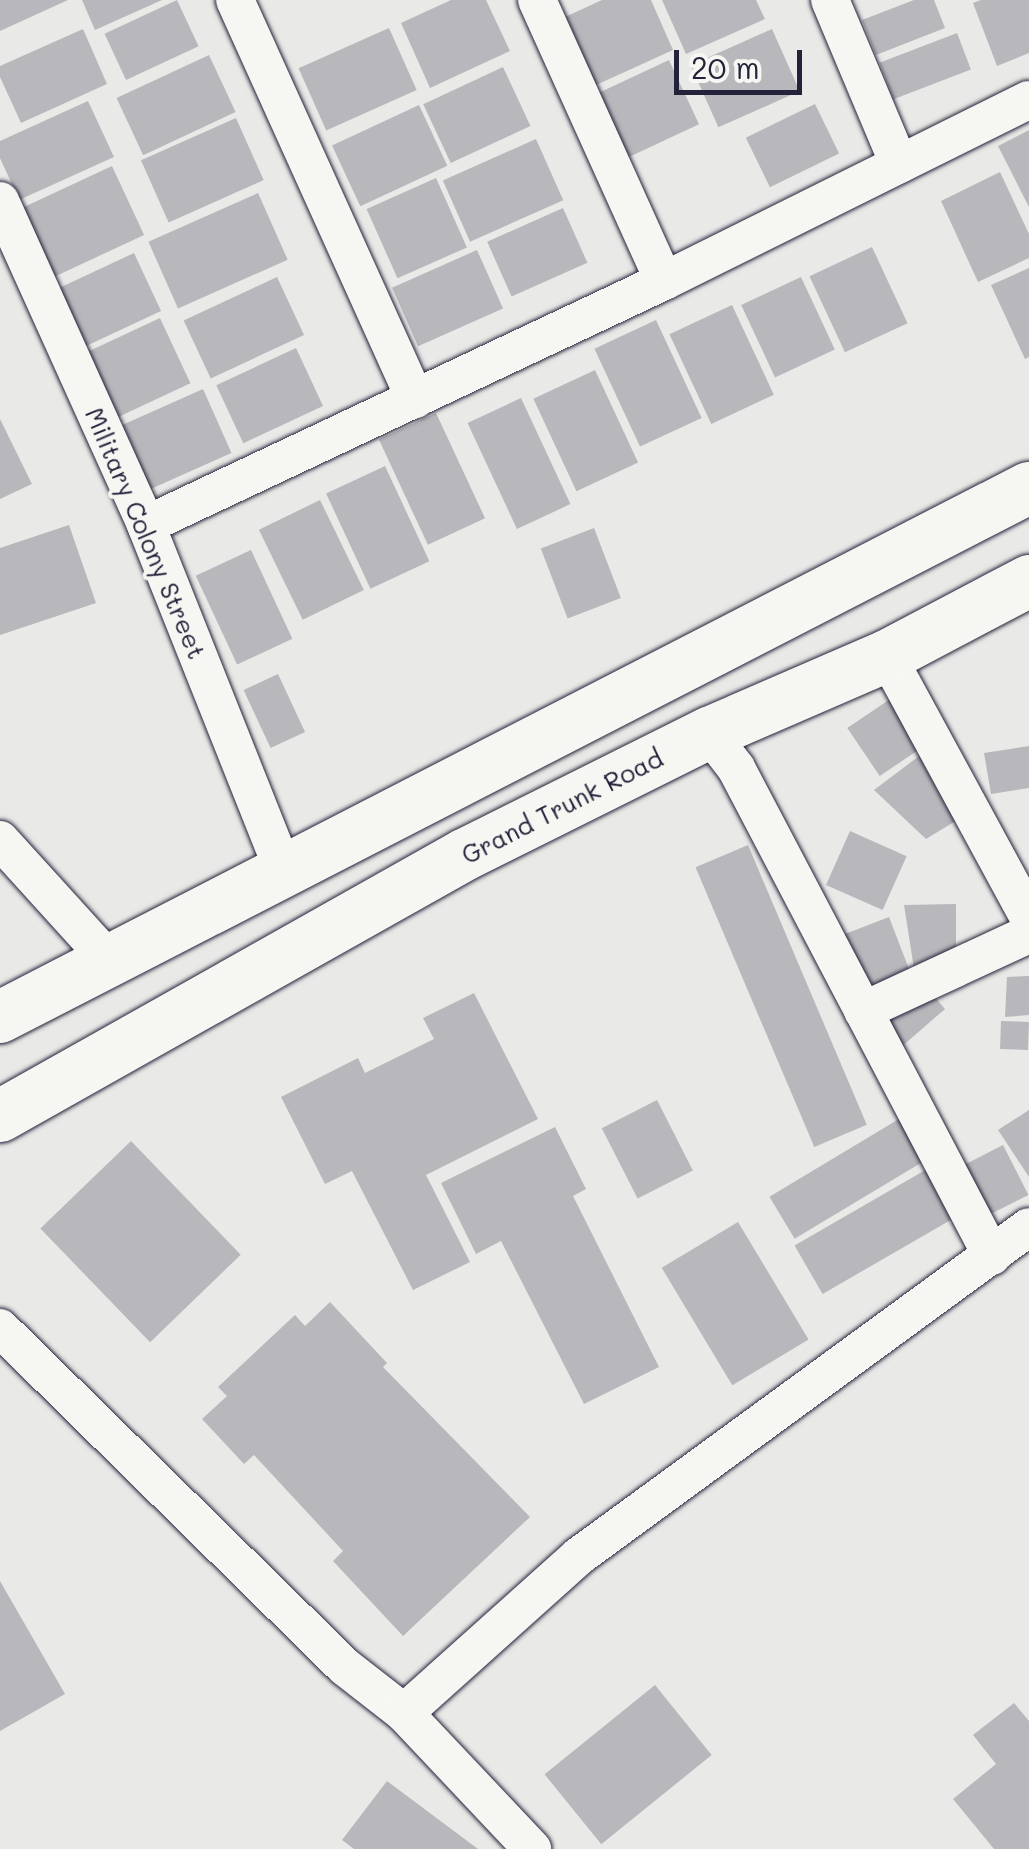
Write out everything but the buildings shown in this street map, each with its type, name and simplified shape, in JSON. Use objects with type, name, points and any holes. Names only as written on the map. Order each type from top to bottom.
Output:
[{"type":"main road","points":[[0,1017],[1029,488]]},
{"type":"main road","name":"Grand Trunk Road","points":[[0,1116],[110,1057],[162,1021],[464,855],[708,733],[887,656],[1029,582]]},
{"type":"street","points":[[235,0],[415,399]]},
{"type":"street","points":[[538,0],[664,281]]},
{"type":"street","points":[[830,0],[899,164]]},
{"type":"street","points":[[146,525],[664,281],[1029,100]]},
{"type":"street","name":"Military Colony Street","points":[[0,201],[146,525],[283,869]]},
{"type":"street","points":[[887,656],[1029,918]]},
{"type":"street","points":[[708,733],[736,768],[992,1256]]},
{"type":"street","points":[[0,840],[108,959]]},
{"type":"street","points":[[863,1011],[1029,934]]},
{"type":"street","points":[[404,1713],[580,1556],[1029,1227]]},
{"type":"street","points":[[0,1328],[346,1667],[404,1713],[532,1849]]}]
